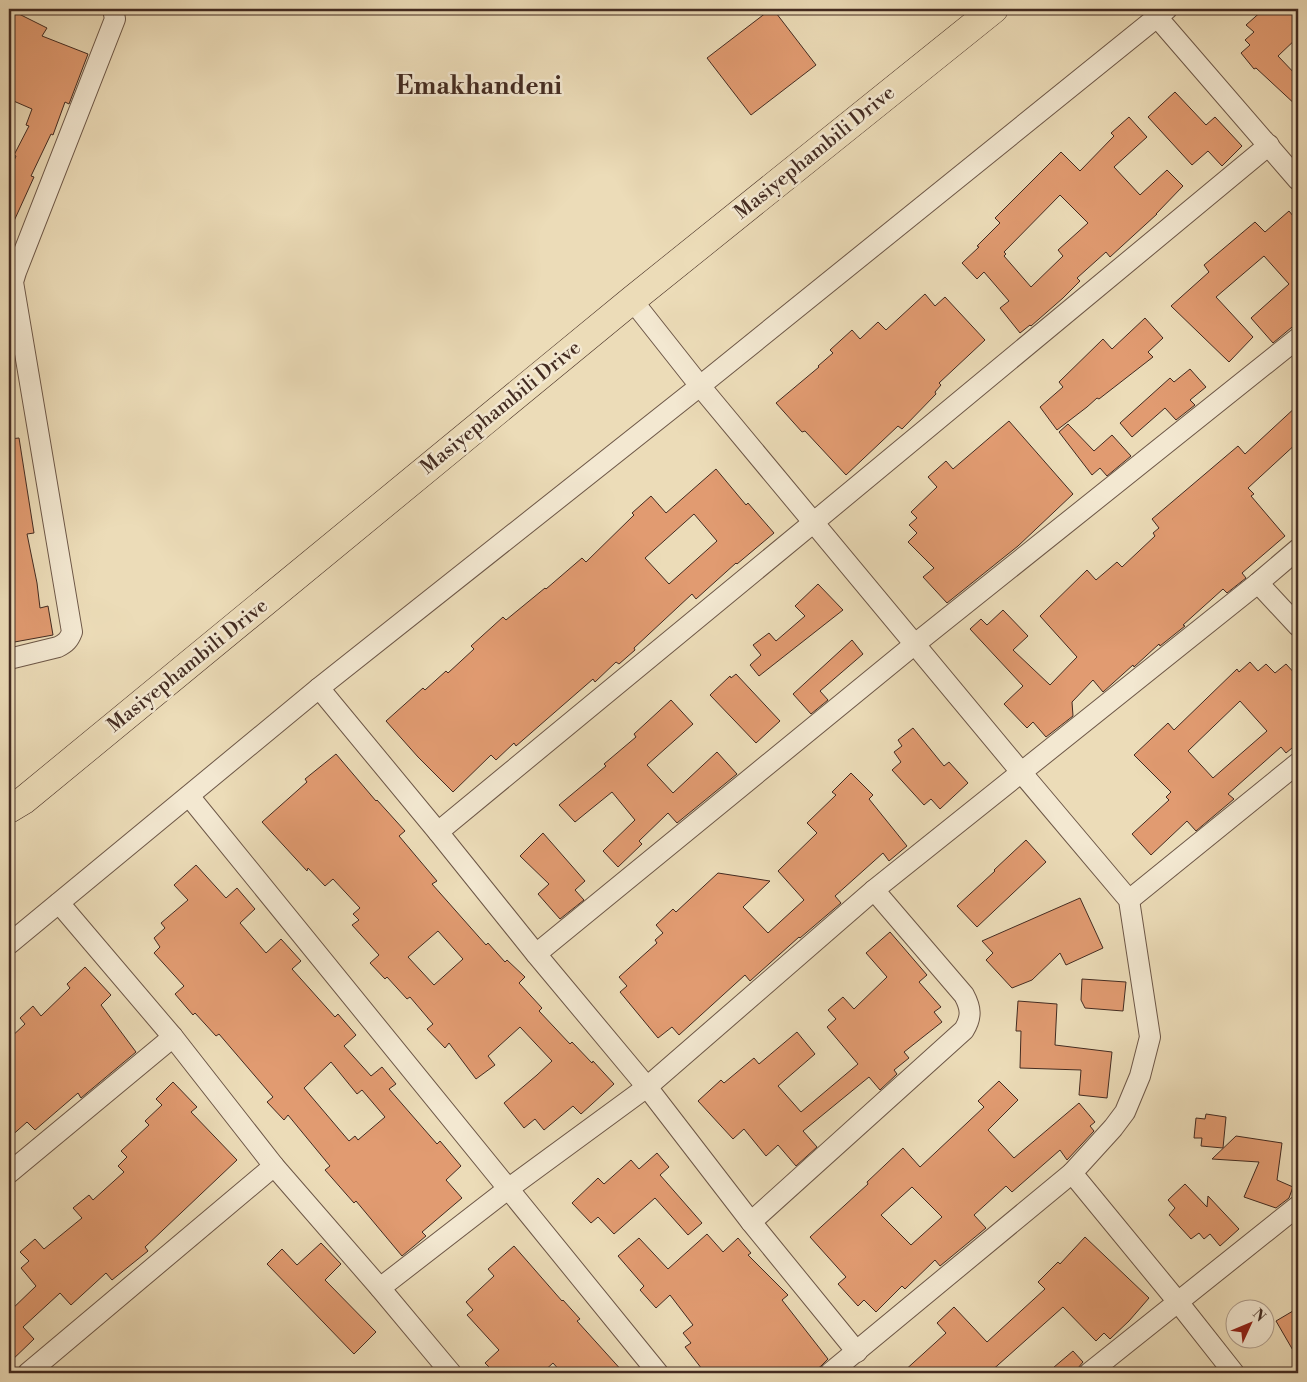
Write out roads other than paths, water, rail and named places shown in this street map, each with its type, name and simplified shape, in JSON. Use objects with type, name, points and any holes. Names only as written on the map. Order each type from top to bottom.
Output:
[{"type":"main road","name":"Masiyephambili Drive","points":[[9,809],[24,800],[632,300],[994,9]]},
{"type":"street","points":[[9,659],[58,647],[70,639],[72,632],[13,282],[115,19],[113,9]]},
{"type":"street","points":[[9,944],[319,688],[700,386],[1162,13],[1298,180]]},
{"type":"street","points":[[438,832],[1269,145]]},
{"type":"street","points":[[632,300],[700,386],[1129,900],[1150,1037],[1140,1076],[1125,1112],[1100,1144],[1072,1174],[830,1373]]},
{"type":"street","points":[[536,954],[916,644],[1298,338]]},
{"type":"street","points":[[380,1288],[508,1189],[647,1087],[874,890],[1298,549]]},
{"type":"street","points":[[1258,583],[1298,626]]},
{"type":"street","points":[[319,688],[647,1087],[751,1222],[856,1352]]},
{"type":"street","points":[[1129,900],[1298,762]]},
{"type":"street","points":[[189,796],[658,1373]]},
{"type":"street","points":[[751,1222],[964,1030],[968,1023],[969,1005],[964,995],[874,890]]},
{"type":"street","points":[[59,903],[173,1037],[274,1166],[451,1373]]},
{"type":"street","points":[[9,1173],[173,1037]]},
{"type":"street","points":[[28,1373],[274,1166]]},
{"type":"street","points":[[1072,1174],[1234,1373]]},
{"type":"street","points":[[1089,1373],[1298,1206]]},
{"type":"district","name":"Emakhandeni","points":[[479,86]]}]
